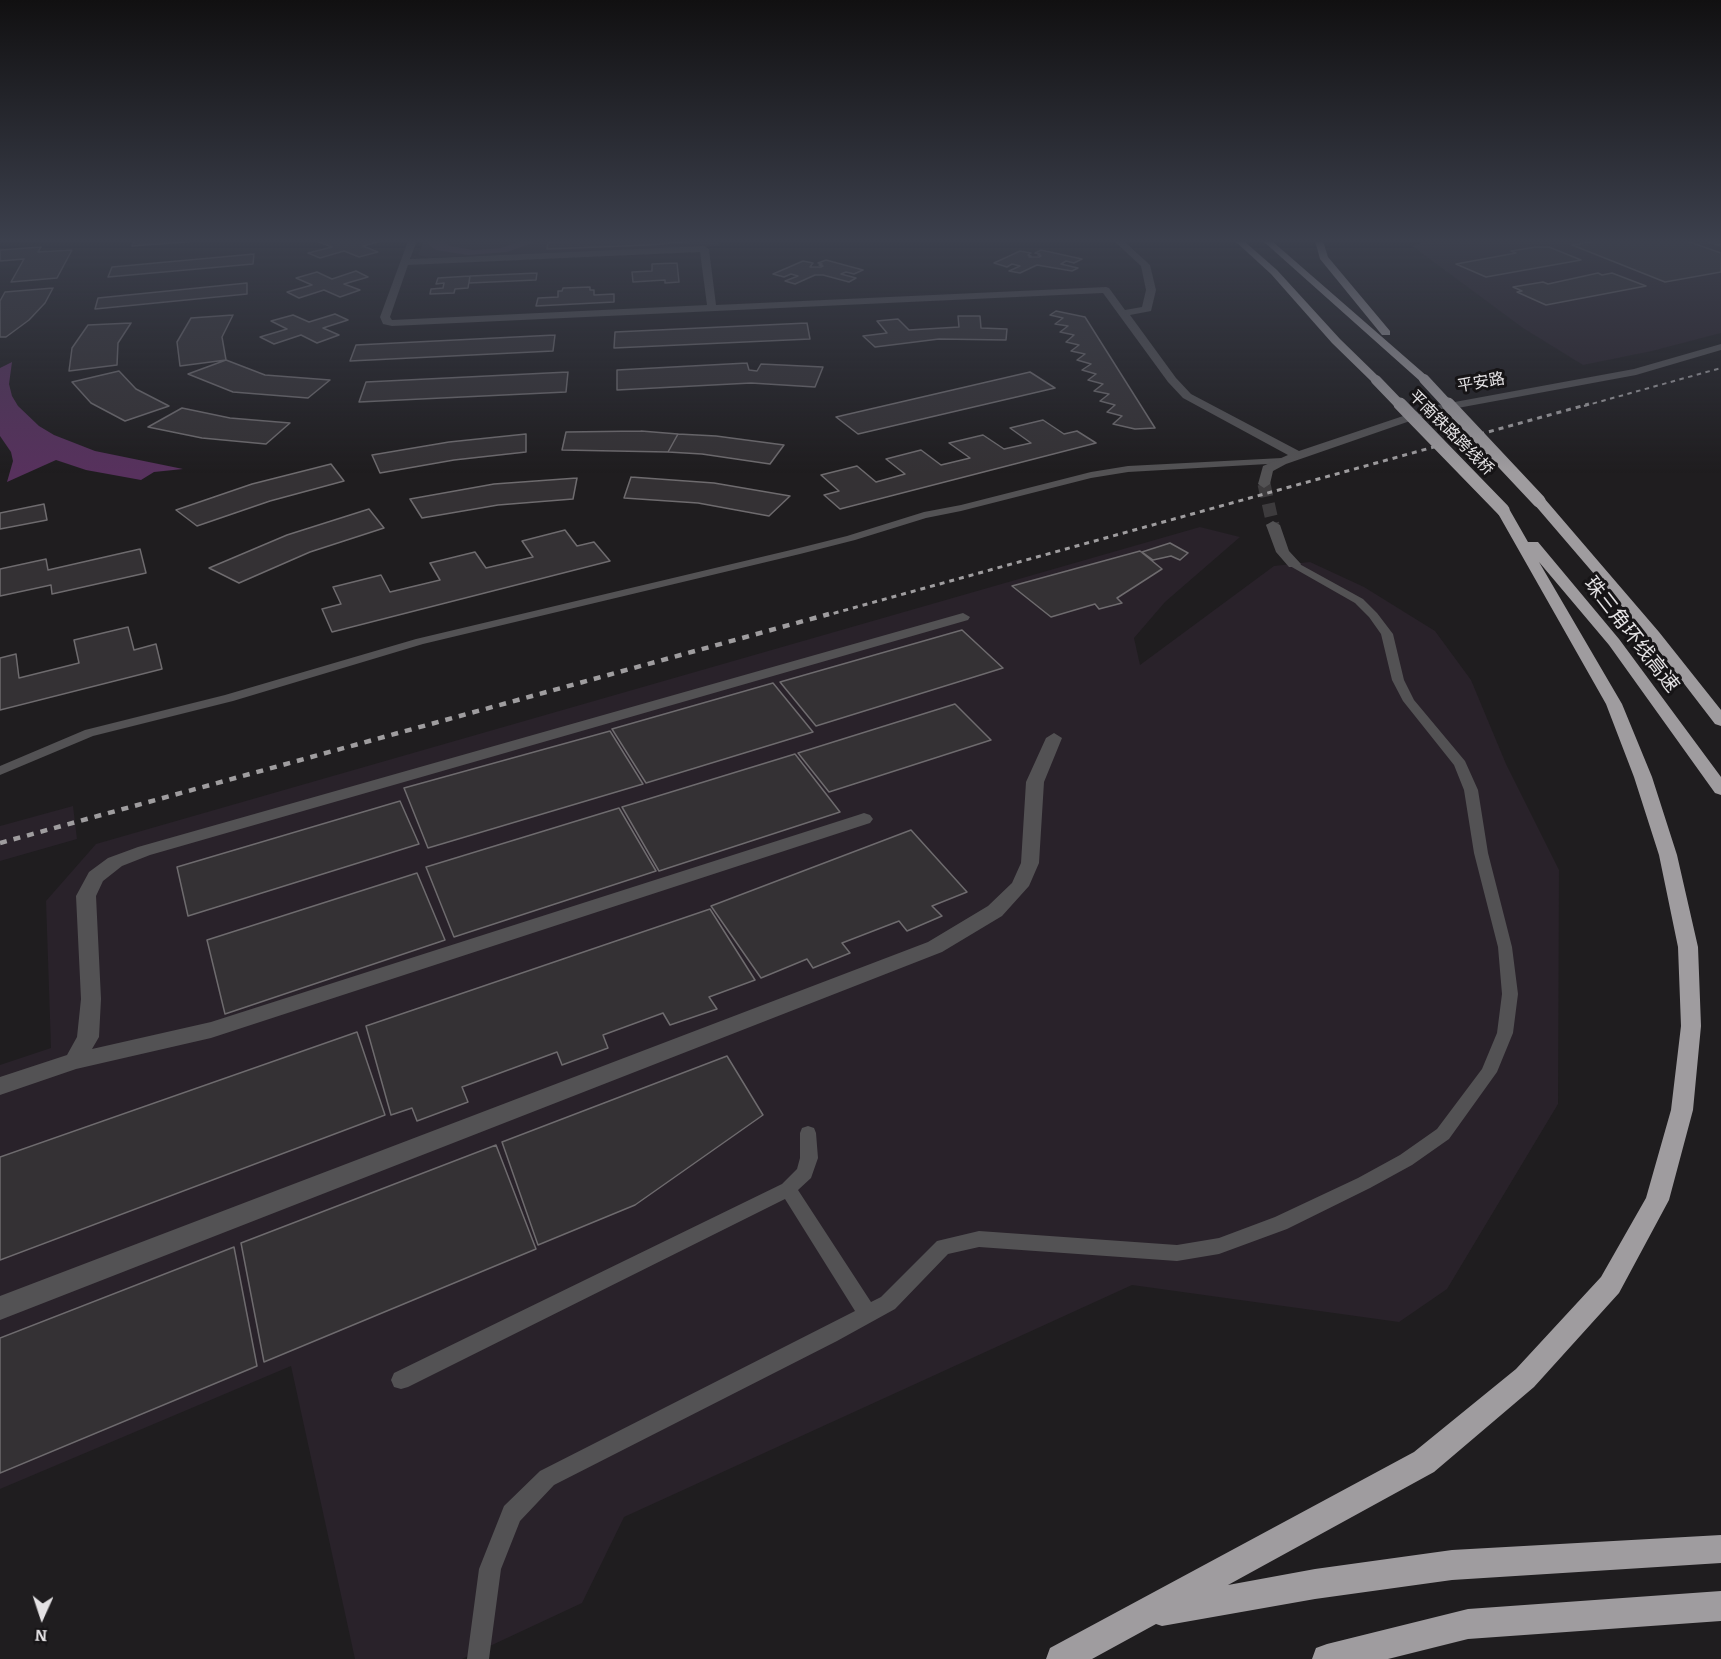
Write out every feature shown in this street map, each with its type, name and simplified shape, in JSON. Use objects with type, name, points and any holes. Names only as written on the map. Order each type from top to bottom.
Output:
[{"type":"highway","points":[[1311,318],[1336,341]]},
{"type":"highway","points":[[1316,318],[1336,341]]},
{"type":"highway","points":[[1356,318],[1424,378]]},
{"type":"highway","points":[[1374,318],[1424,378]]},
{"type":"highway","name":"平南铁路跨线桥","points":[[1336,341],[1503,510]]},
{"type":"highway","name":"平南铁路跨线桥","points":[[1424,378],[1539,501]]},
{"type":"highway","name":"珠三角环线高速","points":[[1539,501],[1654,635],[1721,721]]},
{"type":"highway","points":[[1061,1659],[1424,1462],[1525,1378],[1610,1285],[1657,1200],[1682,1110],[1691,1026],[1688,947],[1670,866],[1643,777],[1614,704],[1503,510]]},
{"type":"highway","name":"珠三角环线高速","points":[[1503,510],[1614,642],[1721,789]]},
{"type":"highway","points":[[1149,1613],[1315,1584],[1452,1565],[1721,1549]]},
{"type":"highway","points":[[1327,1659],[1468,1624],[1721,1606]]},
{"type":"street","points":[[386,318],[387,322],[392,323],[497,318]]},
{"type":"street","points":[[1128,318],[1172,380],[1187,396],[1297,455]]},
{"type":"street","name":"平安路","points":[[1264,484],[1267,470],[1282,461],[1433,409],[1636,372],[1721,347]]},
{"type":"street","points":[[1273,525],[1282,552],[1294,564]]},
{"type":"street","points":[[75,1061],[88,1037],[91,999],[86,896],[96,877],[116,862],[156,848],[963,617]]},
{"type":"street","points":[[0,1308],[935,946],[995,911],[1020,885],[1030,863],[1035,782],[1054,738]]},
{"type":"street","points":[[0,1086],[75,1061],[211,1030],[864,819]]},
{"type":"lane","points":[[0,771],[89,733],[229,698],[420,641],[796,552],[851,538],[924,515],[961,508],[1091,475],[1128,469],[1282,461]]},
{"type":"lane","points":[[478,1659],[490,1569],[512,1514],[547,1478],[888,1303],[944,1247],[979,1239],[1177,1253],[1219,1246],[1281,1223],[1406,1160],[1443,1134],[1489,1072],[1505,1033],[1510,994],[1505,947],[1481,853],[1471,790],[1460,764],[1408,701],[1398,680],[1387,634],[1374,615],[1359,601],[1294,564]]},
{"type":"lane","points":[[401,1380],[788,1189],[805,1173],[810,1158],[808,1134]]},
{"type":"lane","points":[[788,1189],[868,1314]]},
{"type":"shaded area","points":[[1510,318],[1721,318],[1721,333],[1652,351],[1583,365]]},
{"type":"shaded area","points":[[12,362],[9,384],[12,396],[18,406],[39,426],[54,435],[95,451],[183,469],[154,472],[141,480],[86,470],[56,460],[7,482],[13,461],[11,452],[0,436],[0,368]]},
{"type":"shaded area","points":[[1200,527],[1240,537],[1165,602],[1134,638],[1140,665],[1274,566],[1310,562],[1364,587],[1435,631],[1471,680],[1506,764],[1559,870],[1558,1104],[1447,1289],[1399,1322],[1132,1285],[624,1517],[582,1603],[462,1659],[355,1659],[291,1366],[0,1489],[0,1065],[51,1048],[46,901],[96,844]]},
{"type":"shaded area","points":[[73,806],[77,839],[0,861],[0,826]]},
{"type":"building","points":[[0,318],[30,318],[6,337],[0,337]]},
{"type":"building","points":[[191,318],[231,318],[222,337],[226,360],[180,366],[177,342]]},
{"type":"building","points":[[301,318],[309,322],[321,318],[348,320],[323,328],[339,335],[317,343],[301,335],[274,344],[260,337],[287,329],[271,321]]},
{"type":"building","points":[[958,318],[980,318],[981,328],[1007,329],[1006,340],[939,339],[875,347],[863,336],[887,333],[877,321],[898,319],[909,330],[959,327]]},
{"type":"building","points":[[1062,318],[1086,318],[1155,428],[1135,429],[1113,424],[1122,416],[1107,412],[1115,405],[1100,401],[1109,394],[1094,391],[1103,384],[1088,380],[1096,374],[1082,370],[1091,364],[1077,360],[1085,354],[1071,351],[1079,345],[1066,342],[1074,335],[1060,332],[1068,326],[1055,324]]},
{"type":"building","points":[[131,323],[118,343],[117,365],[69,371],[72,348],[88,325]]},
{"type":"building","points":[[807,323],[810,339],[614,348],[615,332]]},
{"type":"building","points":[[555,335],[553,351],[350,361],[356,345]]},
{"type":"building","points":[[226,360],[265,375],[330,380],[308,398],[233,392],[188,374]]},
{"type":"building","points":[[747,363],[749,370],[757,371],[761,364],[823,367],[815,387],[751,383],[617,390],[617,370]]},
{"type":"building","points":[[119,371],[136,389],[169,406],[125,421],[91,403],[72,382]]},
{"type":"building","points":[[568,372],[566,392],[359,402],[366,382]]},
{"type":"building","points":[[1030,372],[1055,388],[858,434],[836,417]]},
{"type":"building","points":[[182,408],[230,418],[290,423],[266,444],[202,438],[148,427]]},
{"type":"building","points":[[1043,420],[1064,434],[1077,431],[1096,443],[840,509],[824,495],[839,491],[821,475],[857,466],[876,482],[905,474],[886,459],[921,450],[941,465],[970,458],[949,443],[983,435],[1004,449],[1031,443],[1010,428]]},
{"type":"building","points":[[641,431],[678,434],[668,452],[562,450],[566,432]]},
{"type":"building","points":[[526,434],[526,452],[454,460],[380,473],[372,455],[449,442]]},
{"type":"building","points":[[678,434],[716,436],[784,445],[770,464],[702,454],[668,452]]},
{"type":"building","points":[[331,464],[344,481],[270,501],[197,526],[176,510],[252,484]]},
{"type":"building","points":[[631,477],[714,483],[790,496],[769,516],[698,503],[624,498]]},
{"type":"building","points":[[577,478],[573,499],[498,505],[422,518],[410,499],[494,484]]},
{"type":"building","points":[[44,504],[47,520],[0,529],[0,513]]},
{"type":"building","points":[[369,509],[384,528],[310,552],[239,583],[209,568],[287,535]]},
{"type":"building","points":[[565,530],[577,546],[594,542],[610,561],[332,632],[322,609],[341,604],[333,587],[381,575],[390,592],[440,580],[430,563],[475,552],[486,568],[533,557],[522,541]]},
{"type":"building","points":[[1170,543],[1188,553],[1180,560],[1171,556],[1153,560],[1142,552]]},
{"type":"building","points":[[140,549],[146,573],[52,594],[51,585],[0,596],[0,569],[46,559],[48,570]]},
{"type":"building","points":[[1140,551],[1162,569],[1117,598],[1122,603],[1099,609],[1095,604],[1051,617],[1012,586]]},
{"type":"building","points":[[128,627],[134,650],[156,644],[162,669],[0,710],[0,658],[16,654],[19,678],[79,663],[74,640]]},
{"type":"building","points":[[962,630],[1003,668],[816,726],[780,682]]},
{"type":"building","points":[[773,683],[813,732],[646,783],[612,729]]},
{"type":"building","points":[[955,704],[991,740],[829,792],[798,753]]},
{"type":"building","points":[[610,731],[643,784],[428,848],[404,788]]},
{"type":"building","points":[[795,754],[840,812],[659,871],[622,807]]},
{"type":"building","points":[[400,801],[419,844],[188,916],[177,867]]},
{"type":"building","points":[[619,808],[656,871],[454,937],[426,867]]},
{"type":"building","points":[[911,830],[967,892],[932,906],[942,916],[907,931],[899,921],[842,943],[850,953],[813,968],[807,959],[761,978],[711,906]]},
{"type":"building","points":[[417,873],[445,940],[225,1014],[207,940]]},
{"type":"building","points":[[710,909],[755,980],[709,997],[717,1009],[670,1025],[663,1013],[603,1035],[608,1048],[562,1065],[557,1052],[462,1087],[468,1102],[417,1121],[412,1108],[391,1115],[366,1026]]},
{"type":"building","points":[[357,1032],[385,1115],[0,1260],[0,1157]]},
{"type":"building","points":[[727,1056],[763,1115],[635,1205],[538,1245],[502,1142]]},
{"type":"building","points":[[496,1145],[536,1249],[264,1362],[241,1243]]},
{"type":"building","points":[[234,1247],[257,1366],[0,1473],[0,1338]]},
{"type":"tunnel","points":[[1264,484],[1273,525]]},
{"type":"railway","points":[[1584,406],[1721,368]]},
{"type":"railway","points":[[824,616],[1589,404]]},
{"type":"railway","points":[[0,843],[829,614]]}]
